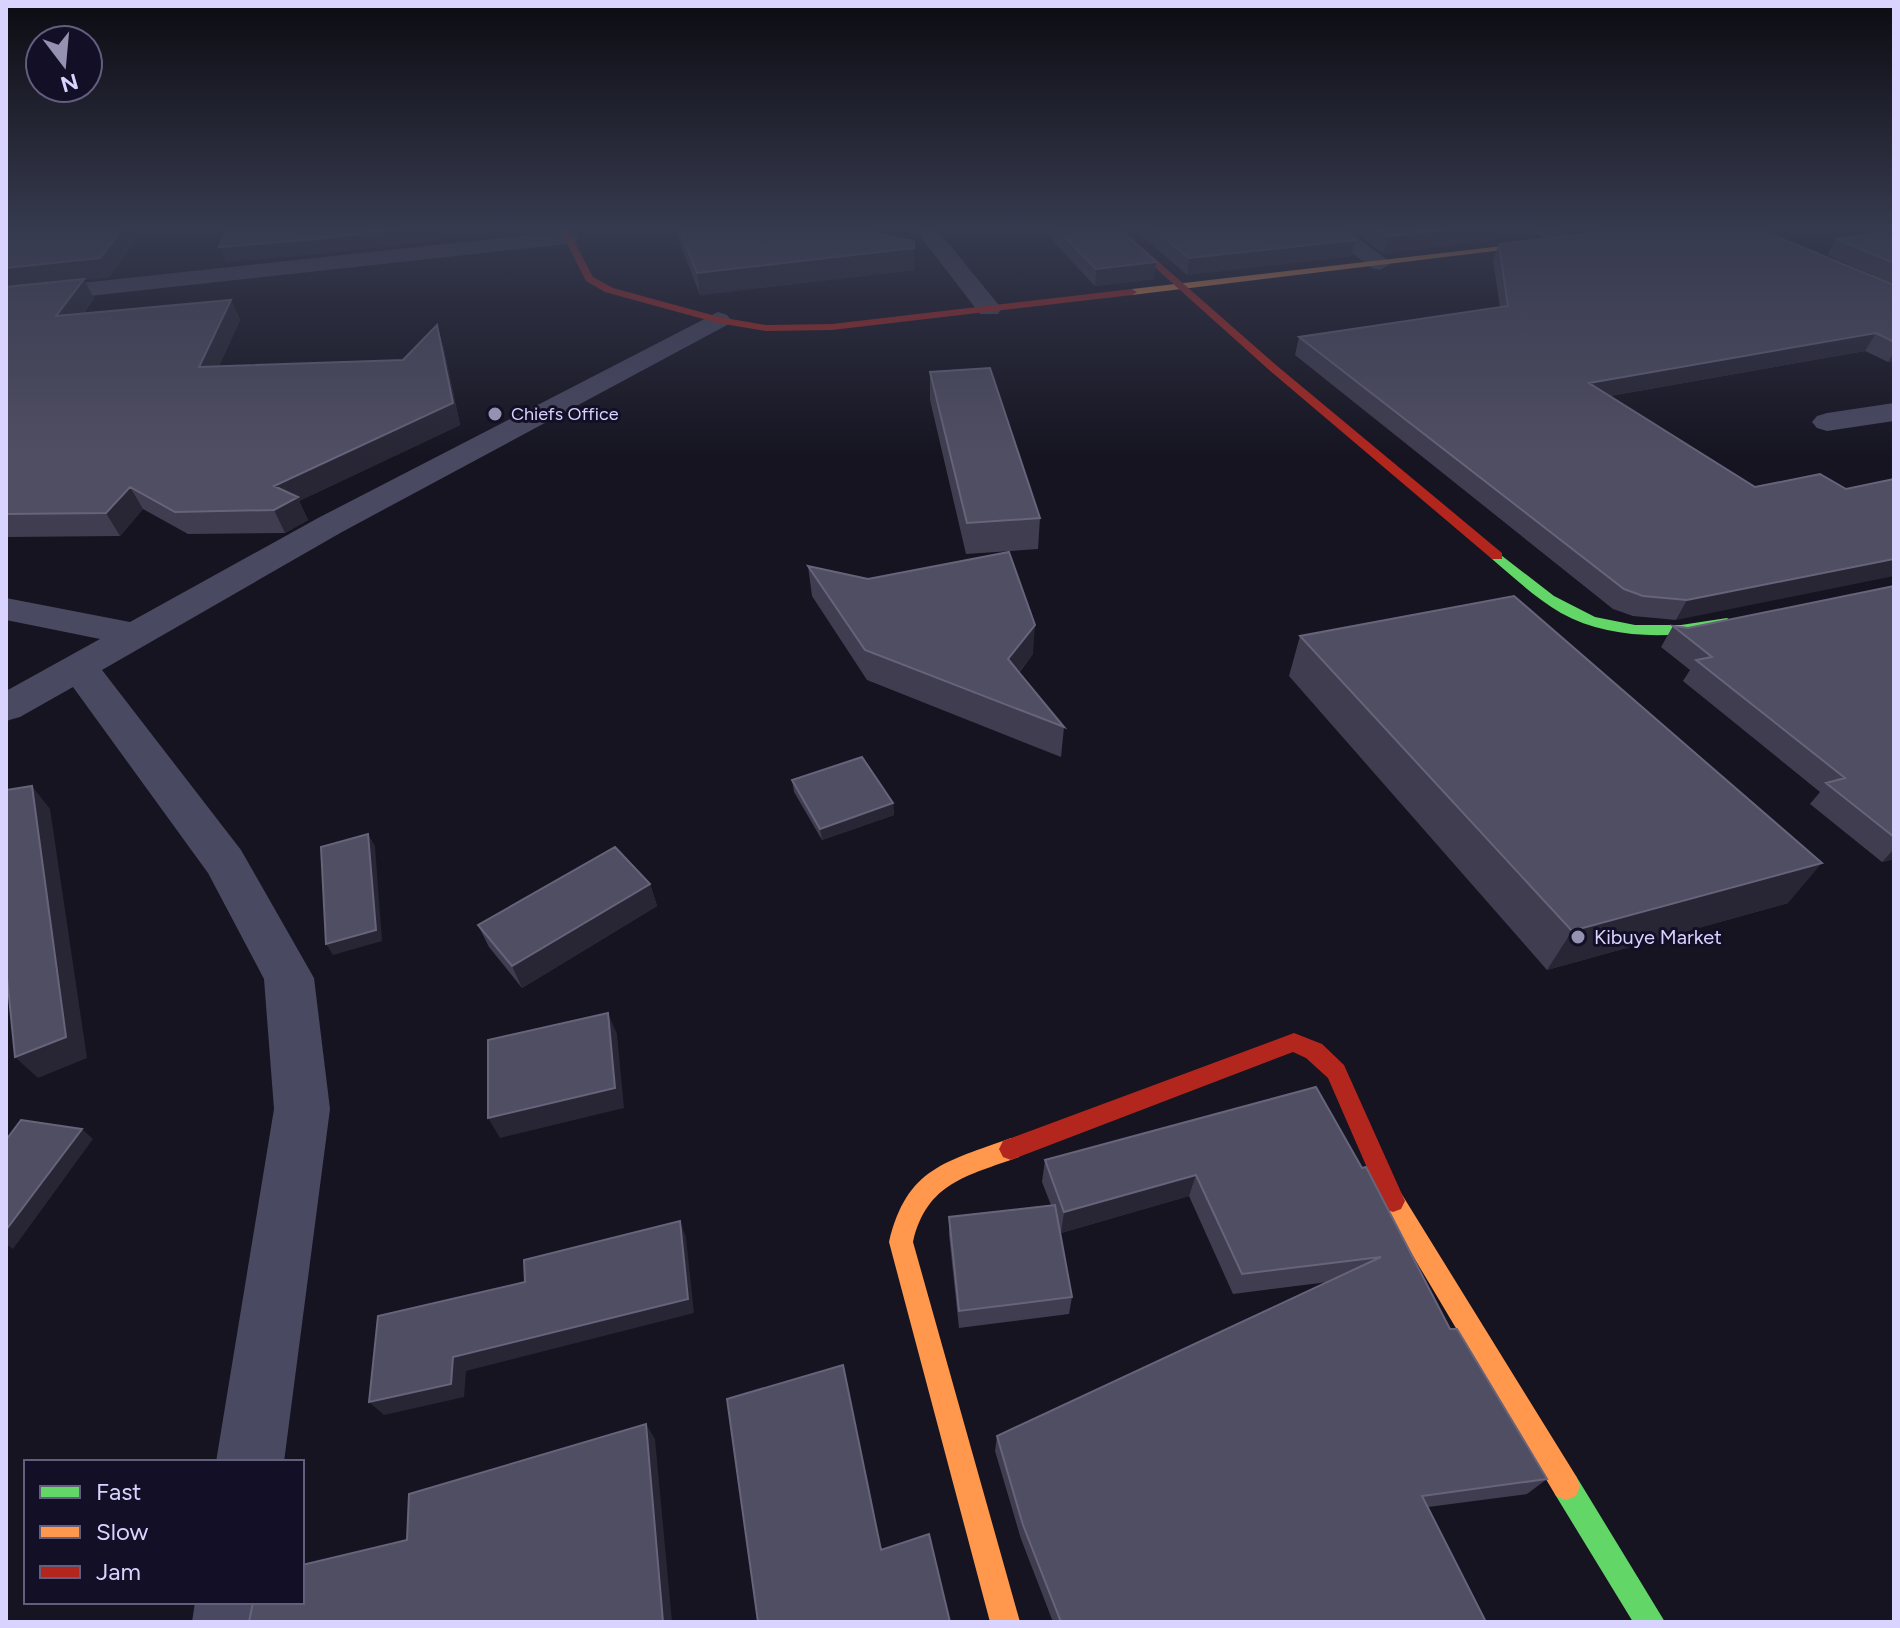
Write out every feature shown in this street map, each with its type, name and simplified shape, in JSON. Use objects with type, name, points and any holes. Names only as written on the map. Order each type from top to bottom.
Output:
[{"type":"street","points":[[660,304],[718,320],[766,328],[832,327],[1031,304]]},
{"type":"street","points":[[985,304],[989,309]]},
{"type":"street","points":[[1202,304],[1272,367],[1551,601],[1593,620],[1645,632],[1676,634],[1754,618]]},
{"type":"street","points":[[6,708],[330,525],[718,320]]},
{"type":"street","points":[[1827,422],[1894,412]]},
{"type":"street","points":[[6,609],[136,635]]},
{"type":"street","points":[[79,667],[225,862],[289,978],[302,1109],[250,1460]]},
{"type":"street","points":[[1005,1622],[901,1242],[904,1214],[921,1192],[939,1178],[1294,1042],[1314,1051],[1336,1072],[1397,1211],[1650,1622]]},
{"type":"building","points":[[6,304],[65,304],[56,316],[188,304],[229,304],[199,367],[403,360],[437,325],[453,403],[274,486],[298,497],[274,510],[175,512],[130,487],[106,513],[6,514]]},
{"type":"building","points":[[1894,304],[1894,342],[1876,333],[1589,383],[1755,487],[1820,474],[1846,489],[1894,479],[1894,559],[1687,600],[1643,596],[1624,589],[1299,337],[1508,306]]},
{"type":"building","points":[[990,368],[1040,518],[967,523],[930,372]]},
{"type":"building","points":[[1009,552],[1035,625],[1008,659],[1064,727],[865,650],[808,566],[868,579]]},
{"type":"building","points":[[1894,586],[1894,837],[1826,783],[1845,778],[1696,660],[1712,657],[1673,626],[1688,628]]},
{"type":"building","points":[[1514,596],[1822,863],[1572,931],[1300,636]]},
{"type":"building","points":[[862,757],[893,803],[820,829],[792,780]]},
{"type":"building","points":[[32,786],[66,1037],[15,1057],[6,967],[6,790]]},
{"type":"building","points":[[368,834],[376,930],[326,944],[321,847]]},
{"type":"building","points":[[615,847],[650,884],[512,966],[478,925]]},
{"type":"building","points":[[608,1013],[615,1088],[488,1118],[488,1040]]},
{"type":"building","points":[[1316,1087],[1362,1168],[1366,1167],[1450,1329],[1457,1329],[1547,1479],[1422,1496],[1486,1622],[1061,1622],[1023,1525],[997,1436],[1381,1257],[1242,1274],[1196,1175],[1064,1212],[1045,1160]]},
{"type":"building","points":[[21,1120],[82,1129],[6,1230],[6,1140]]},
{"type":"building","points":[[1055,1205],[1072,1297],[959,1311],[949,1217]]},
{"type":"building","points":[[680,1221],[688,1299],[453,1357],[451,1384],[369,1402],[378,1316],[525,1282],[524,1260]]},
{"type":"building","points":[[843,1365],[881,1550],[929,1534],[950,1622],[758,1622],[727,1399]]},
{"type":"building","points":[[646,1424],[663,1622],[249,1622],[253,1604],[304,1604],[304,1565],[407,1540],[409,1494]]},
{"type":"traffic: fast","points":[[1497,556],[1549,599],[1590,620],[1612,626],[1658,630],[1727,623]]},
{"type":"traffic: fast","points":[[1566,1486],[1650,1622]]},
{"type":"traffic: slow","points":[[1005,1622],[901,1242],[914,1203],[939,1179],[1011,1149]]},
{"type":"traffic: slow","points":[[1393,1201],[1566,1486]]},
{"type":"traffic: jam","points":[[660,304],[718,320],[766,328],[832,327],[1029,304]]},
{"type":"traffic: jam","points":[[1201,304],[1497,556]]},
{"type":"traffic: jam","points":[[1011,1149],[1294,1042],[1314,1051],[1336,1072],[1393,1201]]},
{"type":"place","name":"Chiefs Office","points":[[495,414]]},
{"type":"place","name":"Kibuye Market","points":[[1578,937]]}]
